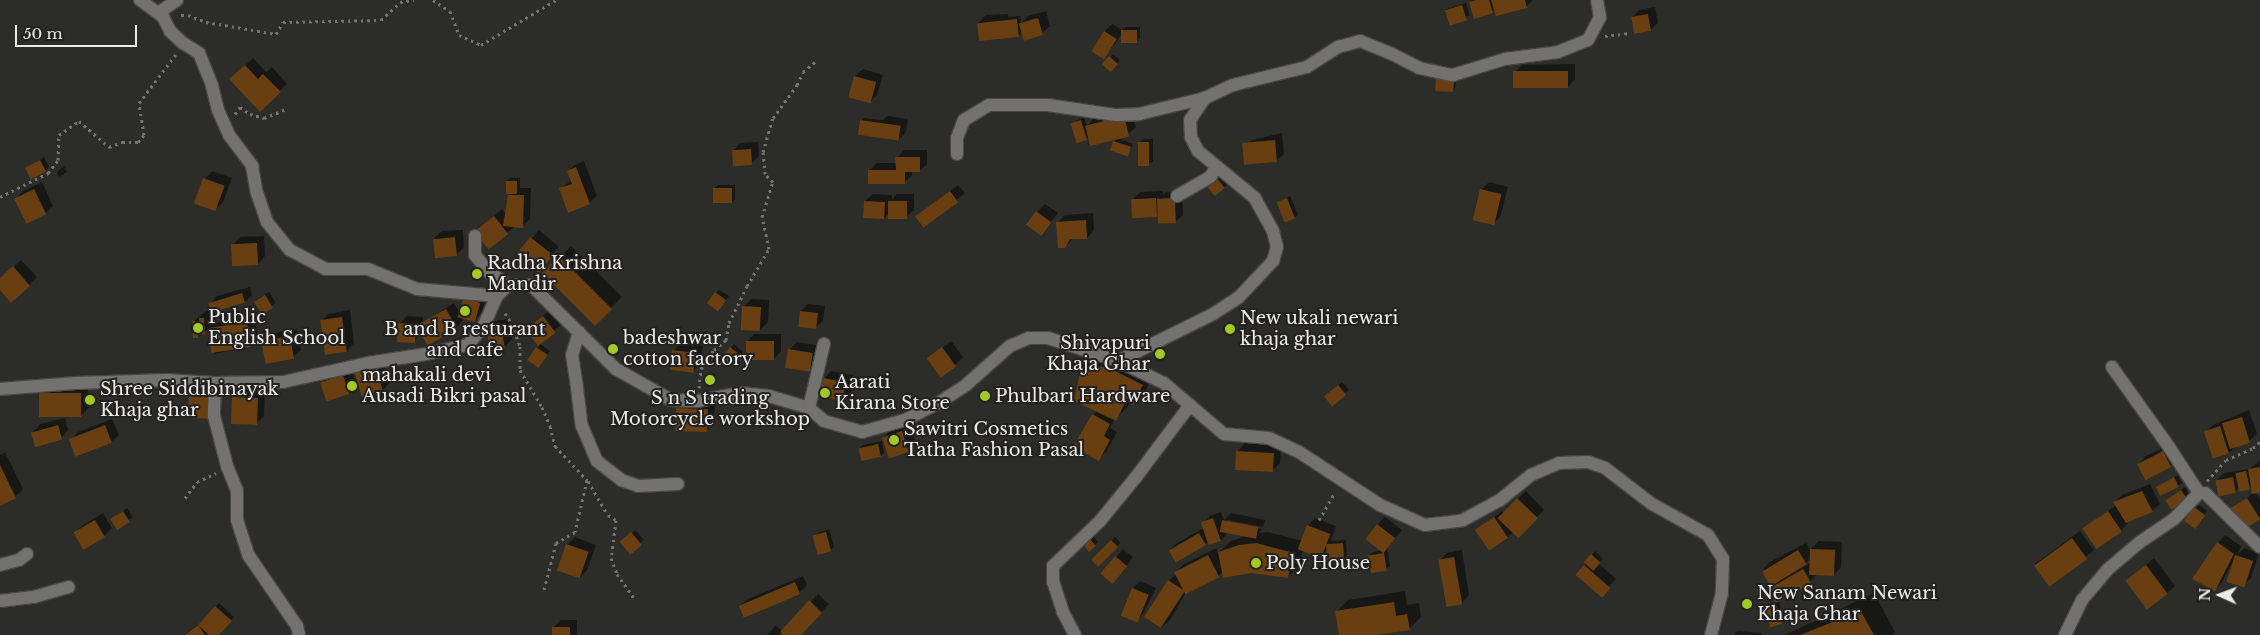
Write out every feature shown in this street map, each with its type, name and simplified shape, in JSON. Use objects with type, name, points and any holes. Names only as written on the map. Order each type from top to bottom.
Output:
[{"type":"street","points":[[140,0],[160,15],[170,31],[183,43],[199,53],[212,86],[218,110],[230,135],[252,166],[257,193],[267,222],[290,250],[325,269],[368,269],[417,289],[496,298]]},
{"type":"street","points":[[160,15],[177,0]]},
{"type":"street","points":[[957,154],[957,138],[964,120],[989,105],[1048,105],[1116,115],[1139,114],[1205,98],[1233,85],[1307,66],[1338,47],[1360,41],[1392,54],[1418,68],[1453,75],[1505,59],[1558,52],[1588,40],[1600,18],[1597,0]]},
{"type":"street","points":[[1118,361],[1213,314],[1239,297],[1273,261],[1277,247],[1274,232],[1255,198],[1198,151],[1191,137],[1190,120],[1205,98]]},
{"type":"street","points":[[1177,196],[1211,176],[1216,166]]},
{"type":"street","points":[[475,236],[475,255],[489,272],[508,285],[531,285],[616,369],[671,400],[698,401],[741,393],[769,396],[809,408],[824,421],[862,432],[905,420],[966,385],[1010,346],[1028,338],[1048,338],[1118,361],[1164,383],[1224,434],[1269,438],[1299,452],[1380,505],[1425,525],[1463,520],[1500,500],[1532,475],[1559,464],[1588,462],[1605,468],[1652,504],[1708,535],[1724,559],[1722,593],[1711,635]]},
{"type":"street","points":[[0,389],[76,383],[166,380],[215,383],[283,382],[368,363],[426,354],[468,344],[484,325],[496,298],[508,285]]},
{"type":"street","points":[[579,332],[572,355],[582,426],[597,461],[622,480],[638,486],[678,484]]},
{"type":"street","points":[[809,408],[824,344]]},
{"type":"street","points":[[2112,367],[2169,446],[2199,493]]},
{"type":"street","points":[[215,383],[214,416],[228,466],[238,491],[237,520],[248,556],[297,626],[299,635]]},
{"type":"street","points":[[1075,635],[1063,612],[1053,582],[1053,566],[1100,521],[1190,405]]},
{"type":"street","points":[[2065,635],[2082,600],[2107,570],[2140,542],[2174,519],[2199,493],[2205,493],[2260,548]]},
{"type":"street","points":[[0,565],[19,560],[27,554]]},
{"type":"street","points":[[0,601],[34,597],[69,587]]},
{"type":"path","points":[[160,15],[188,15],[206,22],[276,34],[283,22],[381,20],[400,2],[414,0]]},
{"type":"path","points":[[433,0],[450,11],[459,35],[481,45],[556,0]]},
{"type":"path","points":[[1588,40],[1589,43],[1606,35],[1630,33]]},
{"type":"path","points":[[0,197],[48,173],[58,160],[59,135],[79,121],[109,147],[122,142],[138,142],[144,135],[139,103],[183,43]]},
{"type":"path","points":[[698,401],[701,369],[714,350],[726,340],[729,323],[747,286],[769,249],[762,216],[773,182],[765,174],[763,152],[773,118],[797,85],[803,72],[816,62]]},
{"type":"path","points":[[225,123],[233,117],[240,107],[250,114],[264,118],[284,110]]},
{"type":"path","points":[[496,298],[512,324],[520,346],[520,370],[542,407],[550,426],[555,446],[587,480],[608,514],[616,520],[610,558],[635,600]]},
{"type":"path","points":[[2199,493],[2215,470],[2226,460],[2253,448],[2260,442]]},
{"type":"path","points":[[185,498],[197,482],[228,466]]},
{"type":"path","points":[[1319,520],[1343,479]]},
{"type":"path","points":[[544,590],[556,543],[575,532],[587,480]]},
{"type":"building","points":[[1489,0],[1493,13],[1474,19],[1469,2]]},
{"type":"building","points":[[1491,0],[1525,0],[1527,8],[1496,16]]},
{"type":"building","points":[[1462,5],[1467,20],[1450,26],[1445,11]]},
{"type":"building","points":[[1648,14],[1651,31],[1634,34],[1631,17]]},
{"type":"building","points":[[1038,18],[1043,35],[1024,41],[1019,24]]},
{"type":"building","points":[[1017,19],[1019,37],[979,41],[977,23]]},
{"type":"building","points":[[1121,30],[1137,30],[1137,43],[1121,43]]},
{"type":"building","points":[[1104,31],[1117,39],[1104,59],[1091,51]]},
{"type":"building","points":[[1109,56],[1118,64],[1111,72],[1102,64]]},
{"type":"building","points":[[245,65],[258,79],[263,74],[281,92],[260,112],[229,79]]},
{"type":"building","points":[[1513,71],[1568,71],[1568,88],[1513,88]]},
{"type":"building","points":[[854,76],[876,82],[871,103],[848,97]]},
{"type":"building","points":[[1436,77],[1454,78],[1453,92],[1435,91]]},
{"type":"building","points":[[1124,116],[1129,136],[1090,146],[1085,126]]},
{"type":"building","points":[[860,120],[901,126],[899,141],[858,135]]},
{"type":"building","points":[[1081,120],[1087,140],[1077,143],[1070,123]]},
{"type":"building","points":[[1275,140],[1277,162],[1244,165],[1242,143]]},
{"type":"building","points":[[1113,141],[1131,147],[1128,156],[1110,151]]},
{"type":"building","points":[[1138,142],[1149,142],[1149,166],[1138,166]]},
{"type":"building","points":[[751,149],[752,165],[733,166],[732,150]]},
{"type":"building","points":[[895,157],[920,157],[920,172],[905,172],[905,184],[868,184],[868,170],[896,170]]},
{"type":"building","points":[[40,160],[46,172],[31,179],[25,168]]},
{"type":"building","points":[[576,167],[590,204],[568,213],[559,188],[572,184],[567,171]]},
{"type":"building","points":[[1216,177],[1225,188],[1215,196],[1206,185]]},
{"type":"building","points":[[203,178],[225,186],[215,211],[194,203]]},
{"type":"building","points":[[506,181],[517,181],[517,194],[506,194]]},
{"type":"building","points":[[713,188],[732,188],[732,203],[713,203]]},
{"type":"building","points":[[34,189],[46,214],[27,224],[14,199]]},
{"type":"building","points":[[1480,189],[1501,194],[1494,225],[1473,220]]},
{"type":"building","points":[[950,191],[958,202],[923,228],[915,216]]},
{"type":"building","points":[[508,195],[524,195],[523,228],[503,226]]},
{"type":"building","points":[[1156,198],[1157,217],[1132,218],[1131,199]]},
{"type":"building","points":[[1175,198],[1176,223],[1158,224],[1157,199]]},
{"type":"building","points":[[1287,198],[1295,219],[1285,222],[1277,202]]},
{"type":"building","points":[[864,201],[885,202],[884,219],[863,218]]},
{"type":"building","points":[[888,201],[907,201],[907,219],[888,219]]},
{"type":"building","points":[[1036,211],[1051,222],[1041,236],[1026,225]]},
{"type":"building","points":[[494,216],[508,234],[488,250],[474,231]]},
{"type":"building","points":[[1086,220],[1087,239],[1070,239],[1065,248],[1058,248],[1056,222]]},
{"type":"building","points":[[455,237],[457,256],[435,258],[433,239]]},
{"type":"building","points":[[530,237],[553,255],[539,273],[516,255]]},
{"type":"building","points":[[257,243],[258,265],[232,266],[231,244]]},
{"type":"building","points":[[559,256],[612,309],[595,326],[542,273]]},
{"type":"building","points":[[13,266],[30,286],[11,303],[0,290],[0,278]]},
{"type":"building","points":[[715,292],[726,300],[718,312],[707,303]]},
{"type":"building","points":[[242,293],[245,303],[211,313],[209,303]]},
{"type":"building","points":[[265,295],[273,308],[262,315],[254,302]]},
{"type":"building","points":[[463,298],[480,303],[475,322],[457,317]]},
{"type":"building","points":[[742,306],[761,307],[760,331],[741,330]]},
{"type":"building","points":[[446,309],[457,329],[427,346],[416,325]]},
{"type":"building","points":[[800,311],[818,313],[816,329],[798,327]]},
{"type":"building","points":[[543,316],[556,333],[538,346],[525,329]]},
{"type":"building","points":[[342,317],[347,352],[325,355],[320,320]]},
{"type":"building","points":[[199,318],[204,318],[205,335],[198,333],[198,338],[193,338],[192,321],[199,321]]},
{"type":"building","points":[[247,322],[251,347],[211,353],[207,328]]},
{"type":"building","points":[[398,323],[416,324],[415,343],[397,342]]},
{"type":"building","points":[[501,326],[505,348],[490,350],[486,329]]},
{"type":"building","points":[[290,336],[294,359],[265,364],[261,341]]},
{"type":"building","points":[[746,341],[774,341],[774,360],[746,360]]},
{"type":"building","points":[[536,347],[548,355],[539,368],[527,360]]},
{"type":"building","points":[[730,347],[741,356],[733,366],[722,357]]},
{"type":"building","points":[[942,347],[956,366],[941,378],[927,358]]},
{"type":"building","points":[[788,349],[813,353],[810,372],[785,368]]},
{"type":"building","points":[[672,350],[696,353],[693,373],[670,370]]},
{"type":"building","points":[[1082,363],[1109,368],[1143,385],[1133,405],[1126,401],[1116,421],[1074,401]]},
{"type":"building","points":[[376,367],[383,391],[362,397],[355,373]]},
{"type":"building","points":[[343,375],[349,394],[326,401],[320,382]]},
{"type":"building","points":[[823,378],[846,382],[842,401],[820,397]]},
{"type":"building","points":[[1338,385],[1346,395],[1332,406],[1324,396]]},
{"type":"building","points":[[189,391],[212,392],[211,419],[188,418]]},
{"type":"building","points":[[39,393],[81,393],[81,417],[39,417]]},
{"type":"building","points":[[232,397],[258,398],[257,425],[231,424]]},
{"type":"building","points":[[676,408],[708,409],[707,432],[675,431]]},
{"type":"building","points":[[1092,414],[1110,424],[1104,436],[1110,440],[1099,461],[1073,447]]},
{"type":"building","points":[[2242,417],[2250,443],[2230,449],[2222,423]]},
{"type":"building","points":[[58,425],[62,439],[35,447],[31,433]]},
{"type":"building","points":[[105,425],[112,443],[75,457],[69,439]]},
{"type":"building","points":[[2220,426],[2229,454],[2213,459],[2204,431]]},
{"type":"building","points":[[902,431],[909,452],[889,458],[882,437]]},
{"type":"building","points":[[878,444],[881,457],[861,461],[859,448]]},
{"type":"building","points":[[1236,451],[1274,453],[1273,472],[1235,470]]},
{"type":"building","points":[[2163,451],[2171,467],[2145,480],[2137,464]]},
{"type":"building","points":[[0,465],[16,498],[0,506]]},
{"type":"building","points":[[2260,467],[2260,493],[2252,494],[2248,469]]},
{"type":"building","points":[[2246,471],[2250,490],[2239,492],[2235,473]]},
{"type":"building","points":[[2174,477],[2179,487],[2160,496],[2156,487]]},
{"type":"building","points":[[2233,477],[2236,493],[2218,496],[2215,480]]},
{"type":"building","points":[[2181,490],[2187,499],[2171,510],[2165,501]]},
{"type":"building","points":[[2142,491],[2153,512],[2126,523],[2113,502]]},
{"type":"building","points":[[1517,498],[1538,518],[1518,538],[1498,518]]},
{"type":"building","points":[[2247,498],[2260,519],[2243,530],[2230,509]]},
{"type":"building","points":[[2194,507],[2205,515],[2195,529],[2184,521]]},
{"type":"building","points":[[123,511],[130,522],[117,530],[110,519]]},
{"type":"building","points":[[2108,511],[2122,532],[2096,549],[2082,528]]},
{"type":"building","points":[[1494,517],[1508,538],[1489,551],[1475,530]]},
{"type":"building","name":"Poly House","points":[[1213,518],[1221,541],[1209,545],[1201,522]]},
{"type":"building","points":[[95,520],[105,537],[83,550],[73,532]]},
{"type":"building","name":"Poly House","points":[[1222,520],[1258,527],[1256,539],[1220,532]]},
{"type":"building","points":[[1377,524],[1395,538],[1383,553],[1365,539]]},
{"type":"building","points":[[1307,525],[1330,534],[1321,558],[1298,549]]},
{"type":"building","points":[[631,532],[642,545],[630,555],[620,542]]},
{"type":"building","points":[[826,532],[831,551],[818,555],[812,536]]},
{"type":"building","points":[[1199,533],[1206,545],[1176,563],[1169,550]]},
{"type":"building","points":[[1089,538],[1096,546],[1089,552],[1083,544]]},
{"type":"building","points":[[2072,538],[2087,559],[2049,587],[2034,566]]},
{"type":"building","points":[[1111,540],[1118,547],[1098,567],[1091,560]]},
{"type":"building","points":[[2217,542],[2234,554],[2215,591],[2192,579]]},
{"type":"building","name":"Poly House","points":[[1256,543],[1294,553],[1288,578],[1251,573],[1223,578],[1218,552],[1239,545]]},
{"type":"building","points":[[1343,543],[1344,559],[1327,560],[1326,544]]},
{"type":"building","points":[[566,544],[589,552],[580,578],[557,570]]},
{"type":"building","points":[[1810,549],[1835,550],[1834,576],[1809,575]]},
{"type":"building","points":[[1798,550],[1807,565],[1771,586],[1762,572]]},
{"type":"building","points":[[1384,553],[1387,571],[1371,573],[1368,556]]},
{"type":"building","points":[[1591,554],[1601,563],[1593,571],[1584,562]]},
{"type":"building","name":"Poly House","points":[[1208,555],[1219,577],[1185,595],[1174,572]]},
{"type":"building","points":[[2235,555],[2253,561],[2244,588],[2226,582]]},
{"type":"building","points":[[1115,556],[1127,566],[1112,584],[1100,574]]},
{"type":"building","points":[[1454,557],[1462,604],[1447,607],[1438,560]]},
{"type":"building","points":[[1584,565],[1610,588],[1602,598],[1575,575]]},
{"type":"building","points":[[2146,565],[2168,594],[2147,609],[2125,581]]},
{"type":"building","points":[[1803,569],[1811,583],[1775,603],[1767,590]]},
{"type":"building","points":[[1168,580],[1185,591],[1161,628],[1144,617]]},
{"type":"building","points":[[795,582],[800,594],[744,618],[739,606]]},
{"type":"building","points":[[1132,588],[1149,595],[1137,623],[1121,616]]},
{"type":"building","points":[[809,600],[822,613],[801,635],[783,635],[780,632]]},
{"type":"building","name":"Poly House","points":[[1394,602],[1396,616],[1407,614],[1410,630],[1376,635],[1339,635],[1335,611]]},
{"type":"building","points":[[1776,604],[1782,624],[1771,628],[1765,608]]},
{"type":"building","points":[[215,606],[232,621],[219,635],[209,635],[198,625]]},
{"type":"building","points":[[1859,608],[1874,635],[1800,635],[1830,623]]},
{"type":"building","points":[[198,625],[205,635],[185,635]]},
{"type":"building","points":[[552,627],[570,627],[570,635],[552,635]]},
{"type":"place","name":"Radha Krishna Mandir","points":[[477,274]]},
{"type":"place","name":"B and B resturant and cafe","points":[[465,311]]},
{"type":"place","name":"Public English School","points":[[198,328]]},
{"type":"place","name":"New ukali newari khaja ghar","points":[[1230,329]]},
{"type":"place","name":"badeshwar cotton factory","points":[[613,349]]},
{"type":"place","name":"Shivapuri Khaja Ghar","points":[[1160,354]]},
{"type":"place","name":"S n S trading Motorcycle workshop","points":[[710,380]]},
{"type":"place","name":"mahakali devi Ausadi Bikri pasal","points":[[352,386]]},
{"type":"place","name":"Aarati Kirana Store","points":[[825,393]]},
{"type":"place","name":"Phulbari Hardware","points":[[985,396]]},
{"type":"place","name":"Shree Siddibinayak Khaja ghar","points":[[90,400]]},
{"type":"place","name":"Sawitri Cosmetics Tatha Fashion Pasal","points":[[894,440]]},
{"type":"place","name":"Poly House","points":[[1256,563]]},
{"type":"place","name":"New Sanam Newari Khaja Ghar","points":[[1747,604]]}]
